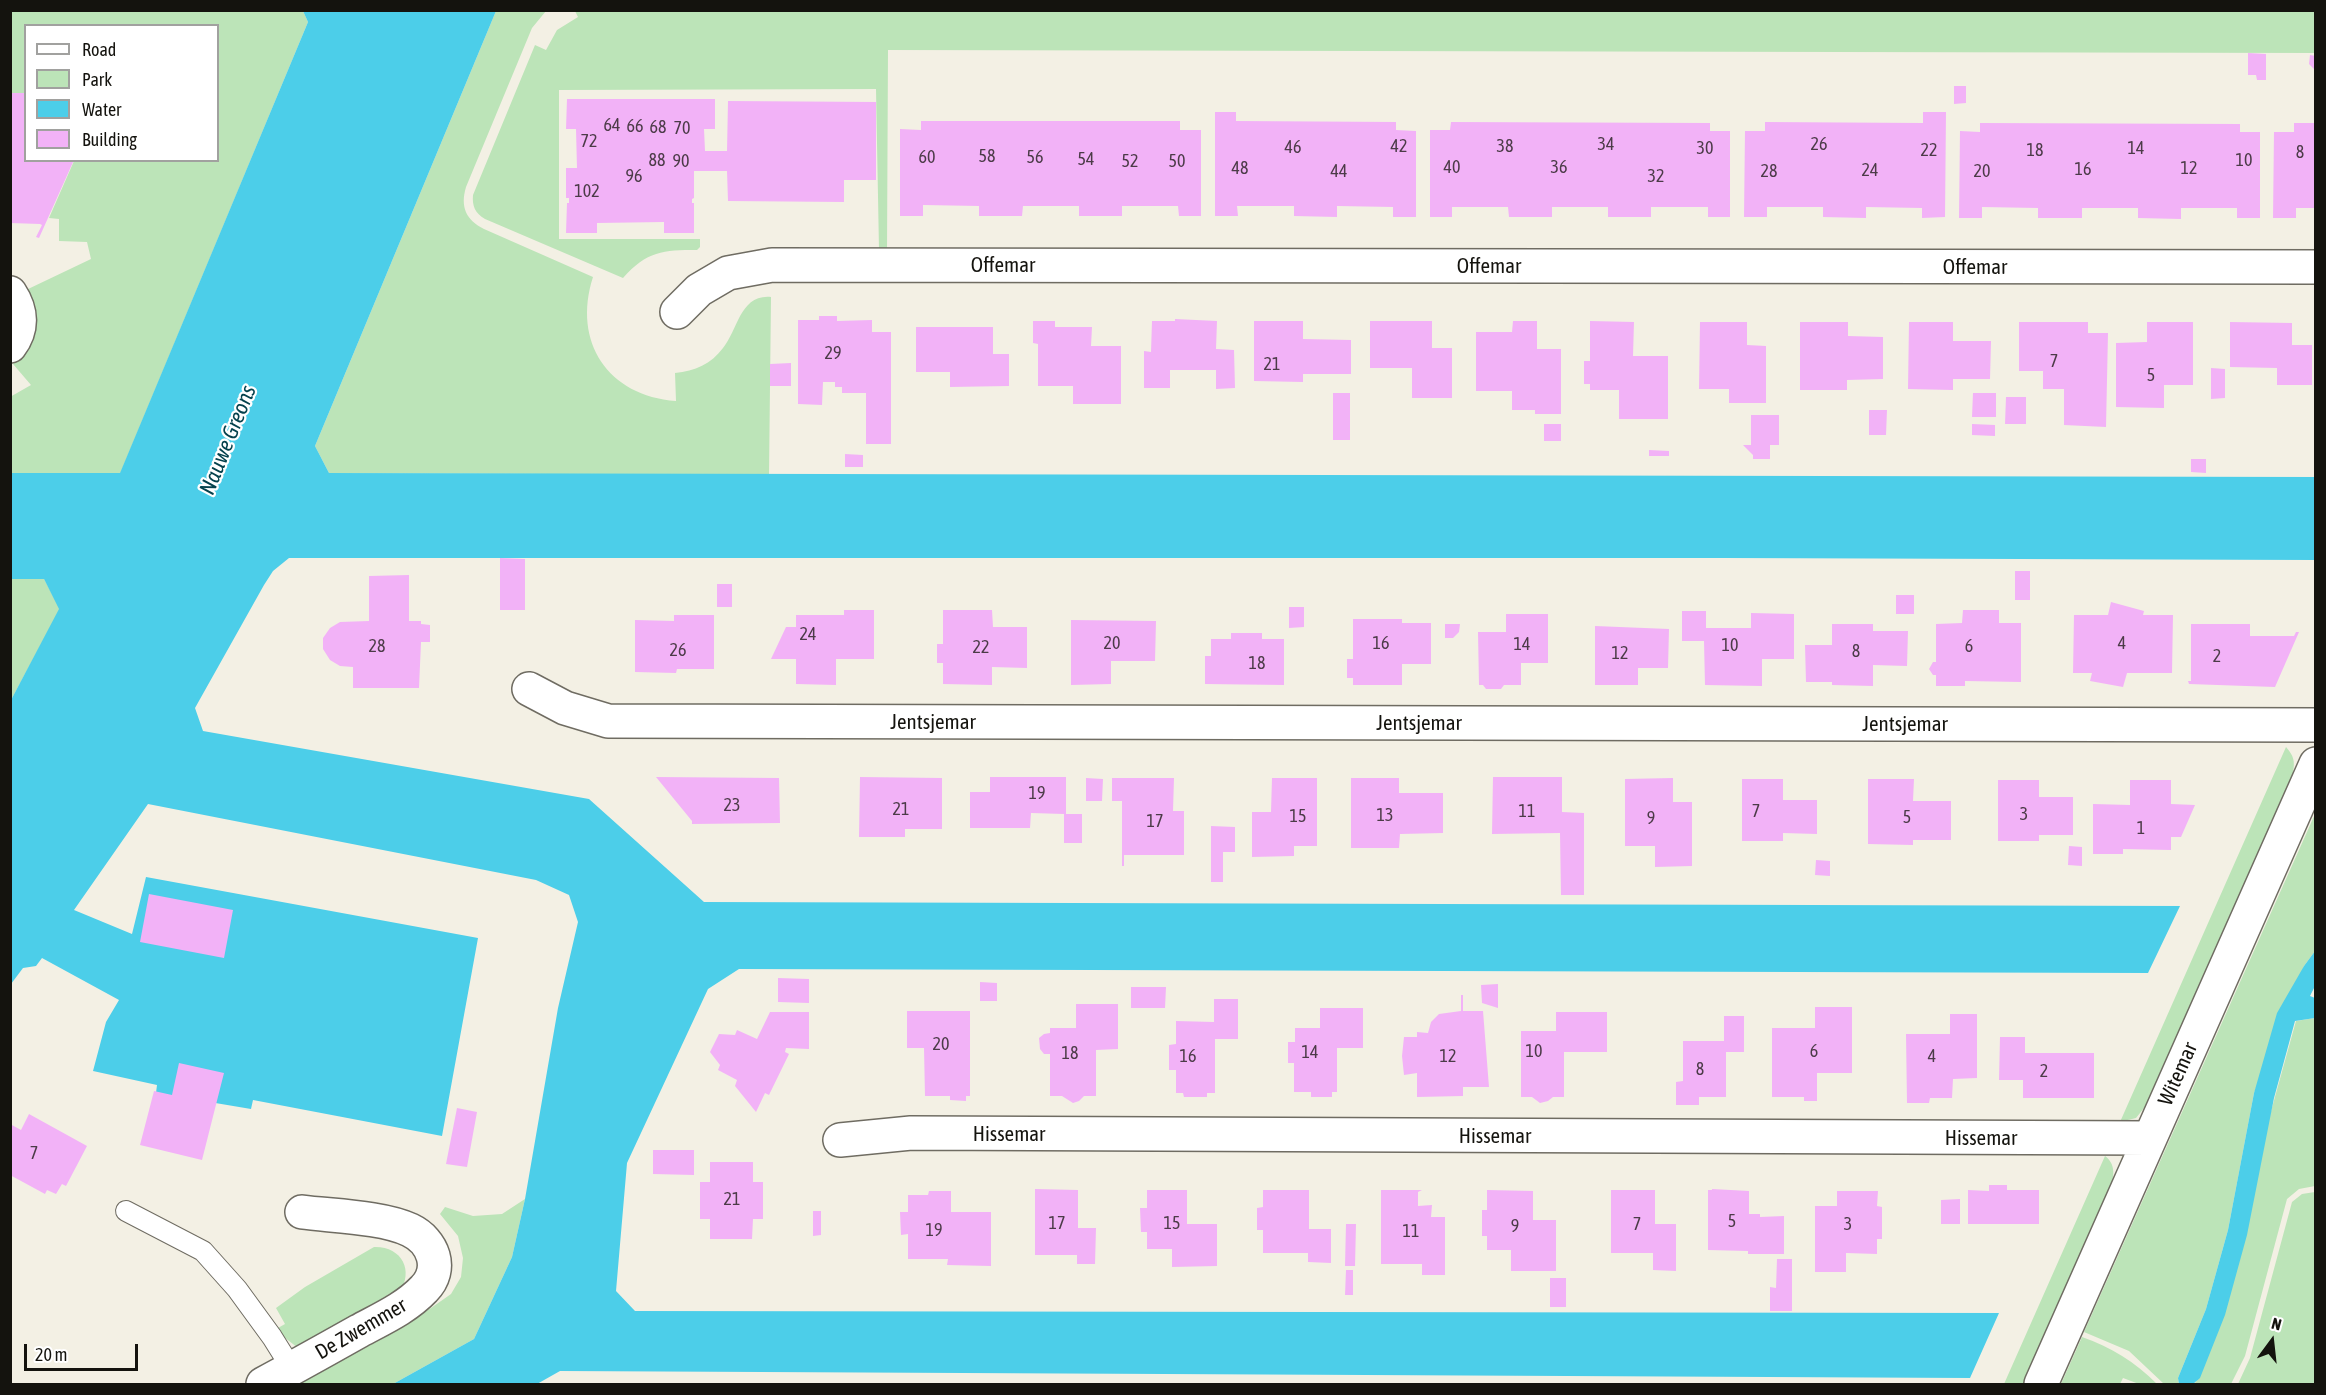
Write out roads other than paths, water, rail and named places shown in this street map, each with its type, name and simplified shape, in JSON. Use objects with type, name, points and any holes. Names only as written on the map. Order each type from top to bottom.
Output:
[{"type":"street","name":"Offemar","points":[[677,312],[699,290],[728,273],[772,265],[2316,267]]},
{"type":"street","points":[[10,293],[18,306],[20,319],[18,332],[10,346]]},
{"type":"street","name":"Jentsjemar","points":[[529,689],[565,708],[608,721],[2316,725]]},
{"type":"street","name":"Witemar","points":[[2041,1384],[2316,764]]},
{"type":"street","name":"Hissemar","points":[[840,1140],[911,1133],[2150,1138]]},
{"type":"street","name":"De Zwemmer","points":[[263,1384],[402,1308],[425,1289],[433,1278],[435,1270],[434,1255],[427,1243],[411,1230],[393,1224],[302,1212]]},
{"type":"lane","points":[[126,1210],[203,1251],[237,1289],[292,1369]]},
{"type":"water","name":"Nauwe Greons","points":[[303,11],[496,11],[315,446],[329,473],[2315,477],[2315,560],[289,558],[273,571],[264,585],[195,708],[203,731],[589,799],[704,902],[2180,906],[2148,973],[739,969],[708,989],[627,1163],[616,1291],[635,1311],[1999,1313],[1970,1378],[560,1371],[537,1384],[393,1384],[474,1339],[512,1257],[525,1199],[558,1008],[578,922],[569,895],[536,880],[148,804],[74,910],[132,934],[146,877],[478,938],[442,1136],[253,1100],[251,1109],[156,1093],[157,1085],[93,1071],[106,1022],[119,1000],[42,958],[36,966],[23,968],[11,984],[11,700],[59,609],[44,579],[11,579],[11,473],[120,473],[308,22]]},
{"type":"water","points":[[2315,951],[2315,986],[2310,996],[2315,998],[2315,1018],[2295,1021],[2274,1098],[2247,1235],[2225,1315],[2200,1378],[2193,1384],[2179,1384],[2178,1378],[2206,1309],[2228,1230],[2254,1093],[2277,1013]]}]
